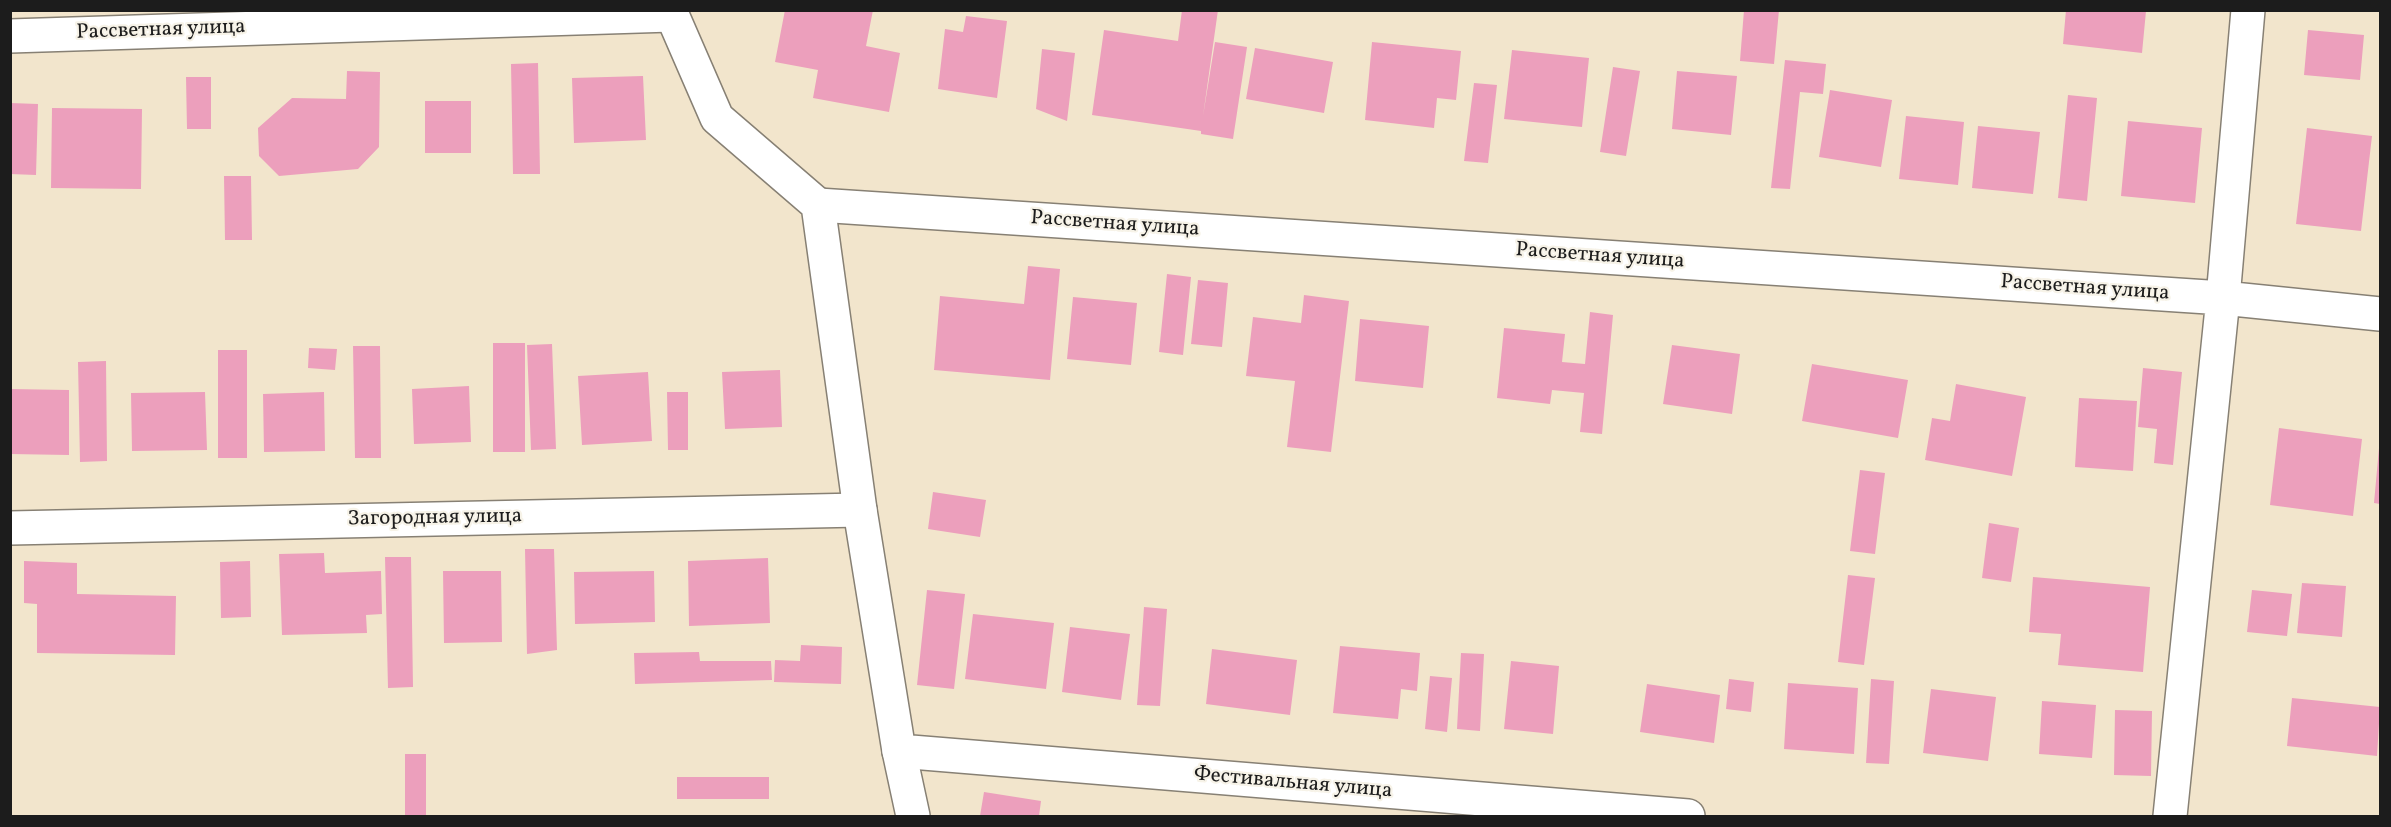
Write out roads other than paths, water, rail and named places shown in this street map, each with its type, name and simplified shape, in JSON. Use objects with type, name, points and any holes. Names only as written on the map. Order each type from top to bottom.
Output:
[{"type":"street","points":[[2170,816],[2223,298],[2248,10]]},
{"type":"street","points":[[670,13],[717,118],[818,205],[860,510],[899,751],[913,816]]},
{"type":"street","name":"Рассветная улица","points":[[10,36],[670,13]]},
{"type":"street","name":"Рассветная улица","points":[[818,205],[2223,298],[2380,314]]},
{"type":"street","name":"Загородная улица","points":[[10,528],[860,510]]},
{"type":"street","name":"Фестивальная улица","points":[[899,751],[1688,816]]}]
